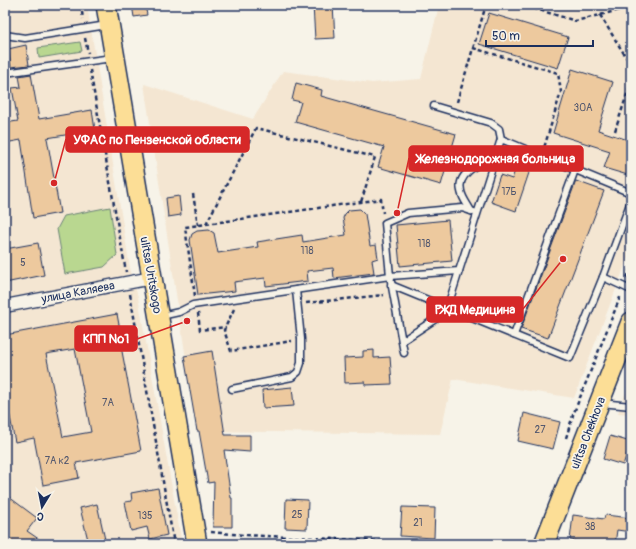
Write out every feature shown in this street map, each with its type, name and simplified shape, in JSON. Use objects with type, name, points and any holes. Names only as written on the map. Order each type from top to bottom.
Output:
[{"type":"main road","name":"ulitsa Uritskogo","points":[[106,5],[158,317],[203,536]]},
{"type":"main road","name":"ulitsa Chekhova","points":[[544,544],[631,322]]},
{"type":"street","name":"улица Каляева","points":[[5,306],[152,278]]},
{"type":"lane","points":[[5,35],[25,38],[109,25]]},
{"type":"lane","points":[[5,73],[114,58]]},
{"type":"lane","points":[[402,341],[446,312],[459,271],[474,212],[501,139],[499,129],[491,123],[434,106]]},
{"type":"lane","points":[[501,139],[631,193]]},
{"type":"lane","points":[[474,212],[461,191],[462,178],[469,171],[496,155]]},
{"type":"lane","points":[[514,335],[575,170]]},
{"type":"lane","points":[[391,285],[570,358],[603,277],[631,201]]},
{"type":"lane","points":[[404,353],[391,285],[385,223],[408,213],[462,208],[474,212]]},
{"type":"lane","points":[[158,317],[197,305],[239,298],[390,276],[459,271]]},
{"type":"lane","points":[[603,277],[631,290]]},
{"type":"lane","points":[[232,389],[292,377],[298,372],[301,363],[296,290]]},
{"type":"lane","points":[[599,403],[631,406]]},
{"type":"path","points":[[81,5],[89,61],[126,274]]},
{"type":"path","points":[[454,112],[486,5]]},
{"type":"path","points":[[524,5],[576,21],[631,7]]},
{"type":"path","points":[[600,15],[631,65]]},
{"type":"path","points":[[473,48],[558,73],[561,92],[542,156]]},
{"type":"path","points":[[616,131],[631,82]]},
{"type":"path","points":[[206,224],[256,128],[375,157],[361,202]]},
{"type":"path","points":[[194,194],[198,225]]},
{"type":"path","points":[[226,327],[200,330],[185,227],[381,199],[385,223]]},
{"type":"path","points":[[129,290],[174,544]]},
{"type":"path","points":[[297,304],[393,294]]},
{"type":"path","points":[[239,298],[224,330],[231,351],[300,339]]},
{"type":"path","points":[[203,536],[211,532],[448,544]]},
{"type":"shaded area","points":[[5,5],[87,5],[130,268],[138,297],[182,544],[5,544]]},
{"type":"shaded area","points":[[439,5],[631,5],[631,250],[574,398],[453,379],[440,434],[197,431],[144,84],[253,119],[283,71],[372,83],[421,79]]},
{"type":"shaded area","points":[[631,379],[631,414],[618,413],[621,405]]},
{"type":"green space","points":[[80,42],[82,51],[39,58],[38,48]]},
{"type":"green space","points":[[110,207],[117,255],[104,267],[65,274],[57,229],[64,216]]},
{"type":"building","points":[[132,5],[145,5],[147,15],[134,17]]},
{"type":"building","points":[[313,5],[333,5],[335,38],[315,39]]},
{"type":"building","points":[[489,13],[568,37],[558,68],[479,44]]},
{"type":"building","points":[[26,45],[29,65],[11,67],[8,49]]},
{"type":"building","points":[[572,69],[613,82],[598,130],[631,141],[631,176],[604,168],[610,151],[553,133]]},
{"type":"building","points":[[31,74],[39,119],[92,110],[95,130],[47,138],[60,213],[33,218],[21,140],[5,143],[5,123],[18,121],[12,88],[21,87],[19,76]]},
{"type":"building","points":[[296,83],[322,90],[321,96],[456,134],[441,185],[378,167],[384,147],[295,122],[301,102],[292,100]]},
{"type":"building","points":[[520,156],[533,161],[516,211],[491,202],[500,175],[512,179]]},
{"type":"building","points":[[576,181],[604,191],[548,338],[521,329]]},
{"type":"building","points":[[179,196],[181,215],[168,217],[166,198]]},
{"type":"building","points":[[360,209],[365,214],[370,246],[376,245],[378,258],[372,260],[374,273],[334,278],[333,268],[307,271],[308,281],[266,286],[265,278],[234,282],[235,291],[198,295],[190,240],[192,234],[197,231],[209,230],[214,233],[218,253],[258,247],[257,242],[302,235],[303,242],[346,235],[343,218],[345,214],[349,210]]},
{"type":"building","points":[[448,220],[452,261],[400,266],[396,225]]},
{"type":"building","points":[[38,243],[44,275],[5,283],[5,249]]},
{"type":"building","points":[[117,314],[122,341],[120,341],[141,451],[76,463],[79,478],[43,485],[34,438],[15,442],[5,392],[5,335]],"holes":[[[75,349],[91,432],[63,437],[46,354]]]},
{"type":"building","points":[[374,350],[374,358],[390,357],[392,384],[365,385],[365,382],[345,383],[344,358],[363,357],[363,351]]},
{"type":"building","points":[[212,351],[225,435],[250,435],[250,452],[224,450],[232,498],[232,527],[213,527],[214,482],[208,483],[184,356]]},
{"type":"building","points":[[292,387],[294,406],[263,408],[262,390]]},
{"type":"building","points":[[524,413],[560,422],[553,449],[518,441]]},
{"type":"building","points":[[610,436],[631,442],[623,465],[603,459]]},
{"type":"building","points":[[158,488],[167,535],[150,539],[147,527],[131,531],[125,502],[132,501],[131,493]]},
{"type":"building","points":[[5,494],[37,518],[27,531],[46,544],[5,544]]},
{"type":"building","points":[[286,499],[308,500],[307,529],[285,528]]},
{"type":"building","points":[[97,504],[106,544],[89,544],[80,508]]},
{"type":"building","points":[[402,507],[435,508],[434,538],[400,536]]},
{"type":"building","points":[[573,515],[604,519],[605,515],[631,518],[631,532],[617,530],[615,544],[598,544],[570,540]]},
{"type":"place","name":"УФАС по Пензенской области","points":[[54,183]]},
{"type":"place","name":"Железнодорожная больница","points":[[397,213]]},
{"type":"place","name":"РЖД Медицина","points":[[563,259]]},
{"type":"place","name":"КПП №1","points":[[187,321]]}]
